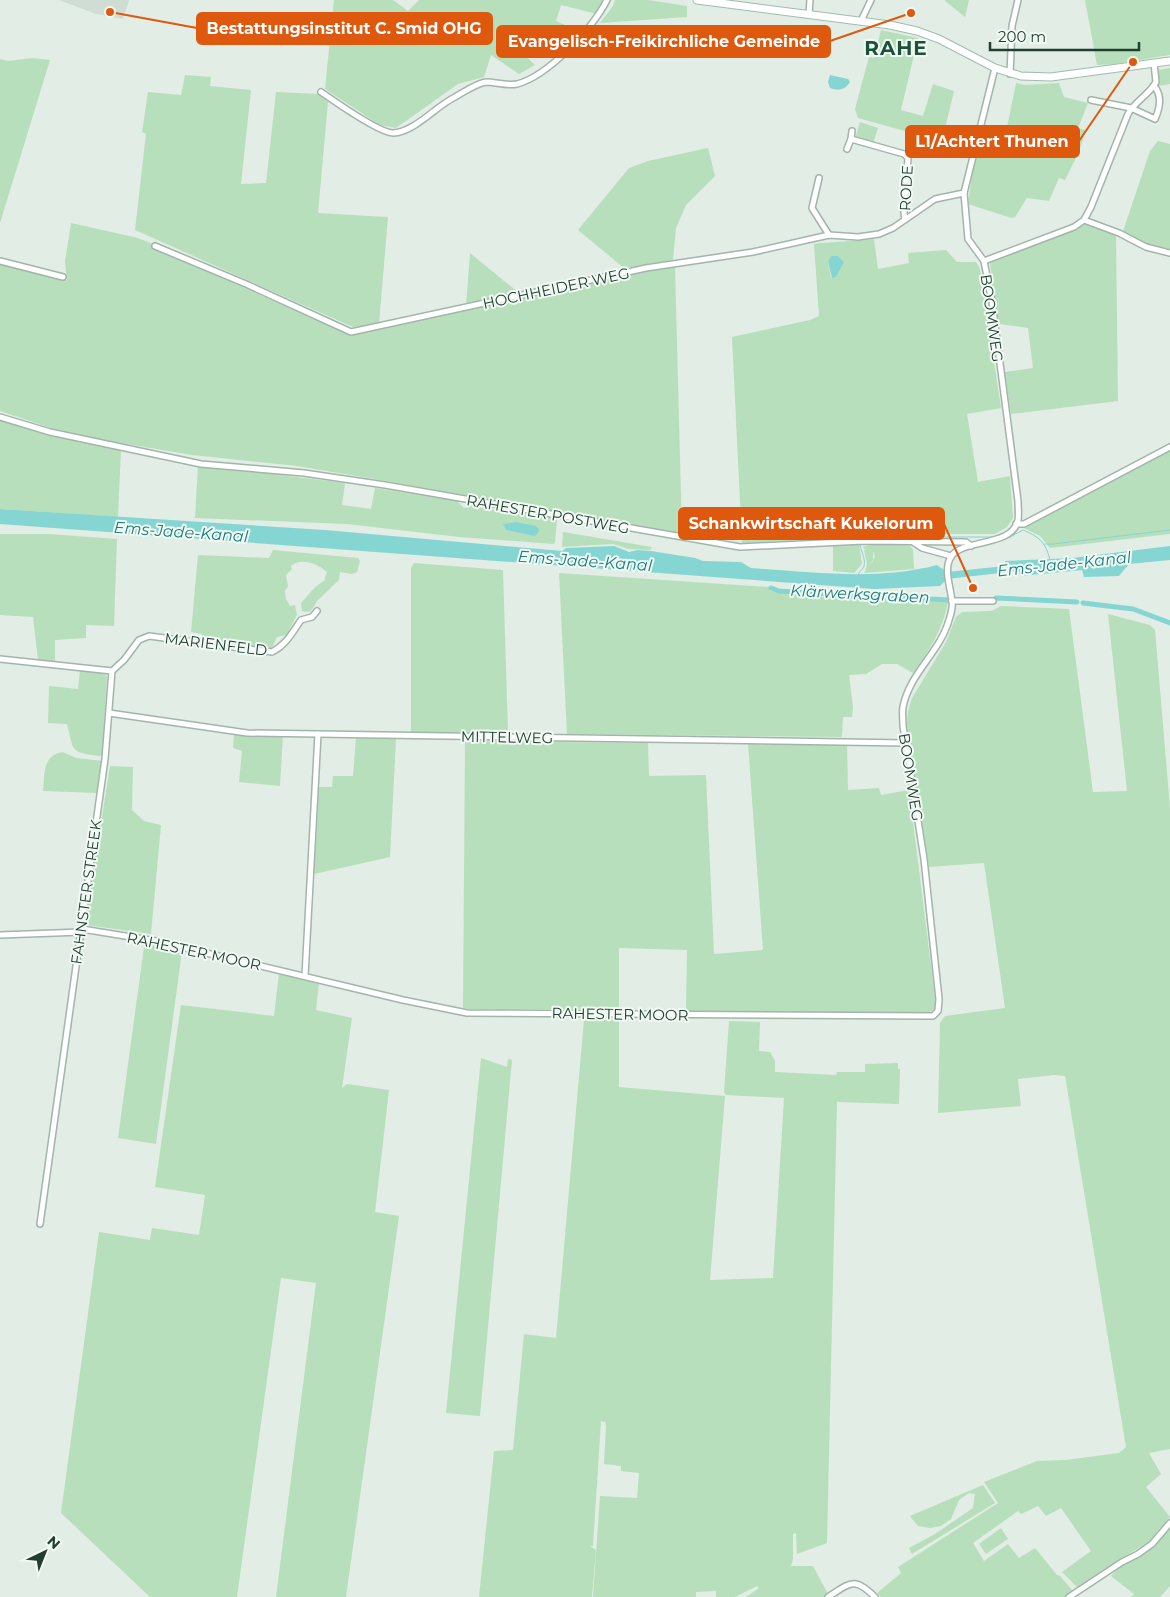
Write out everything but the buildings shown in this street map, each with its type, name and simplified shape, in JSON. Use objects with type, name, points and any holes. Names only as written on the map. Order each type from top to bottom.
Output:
[{"type":"main road","points":[[698,0],[917,30],[939,39],[995,68],[1010,74],[1028,77],[1051,77],[1170,61]]},
{"type":"street","points":[[321,92],[370,124],[391,133],[406,130],[451,99],[482,83],[515,84],[536,75],[571,47],[596,20],[607,0]]},
{"type":"street","points":[[810,0],[810,14]]},
{"type":"street","points":[[861,21],[870,0]]},
{"type":"street","points":[[1010,74],[1012,26],[1018,0]]},
{"type":"street","points":[[984,261],[1074,227],[1084,220],[1131,108],[1154,86],[1156,78],[1154,63]]},
{"type":"street","name":"BOOMWEG","points":[[995,68],[964,193],[968,239],[984,261],[992,302],[1018,501],[1018,519],[1016,524]]},
{"type":"street","points":[[1091,100],[1131,108],[1155,119],[1160,107],[1157,88],[1154,86]]},
{"type":"street","points":[[847,149],[852,131]]},
{"type":"street","name":"RODE","points":[[851,139],[904,154],[908,158],[905,219]]},
{"type":"street","points":[[819,178],[812,208],[829,235]]},
{"type":"street","name":"HOCHHEIDER WEG","points":[[155,246],[246,284],[351,332],[646,268],[753,252],[829,235],[858,237],[879,234],[893,228],[935,199],[964,193]]},
{"type":"street","points":[[1084,220],[1118,233],[1146,247],[1170,253]]},
{"type":"street","points":[[0,260],[63,277]]},
{"type":"street","name":"RAHESTER POSTWEG","points":[[0,417],[50,432],[202,464],[304,473],[385,485],[740,547],[863,541],[966,542],[971,546]]},
{"type":"street","points":[[913,541],[922,548],[951,556],[955,552],[1006,535],[1016,524],[1024,524],[1170,447]]},
{"type":"street","name":"BOOMWEG","points":[[938,1011],[939,999],[924,859],[902,726],[903,707],[916,675],[947,628],[952,612],[948,568],[951,556]]},
{"type":"street","points":[[952,602],[993,601]]},
{"type":"street","name":"MARIENFELD","points":[[112,671],[124,660],[138,640],[149,636],[272,652],[280,648],[287,641],[301,620],[312,617],[317,611]]},
{"type":"street","points":[[0,659],[112,671]]},
{"type":"street","name":"FAHNSTER STREEK","points":[[40,1224],[105,760],[112,671]]},
{"type":"street","name":"MITTELWEG","points":[[109,713],[247,733],[906,743]]},
{"type":"street","points":[[305,976],[318,734]]},
{"type":"street","name":"RAHESTER MOOR","points":[[0,935],[82,931],[156,941],[403,1000],[466,1013],[925,1017],[933,1016],[938,1011]]},
{"type":"street","points":[[1069,1597],[1152,1544],[1170,1523]]},
{"type":"street","points":[[828,1597],[850,1583],[864,1586],[875,1597]]},
{"type":"shaded area","points":[[59,0],[129,0],[123,19],[96,14]]},
{"type":"green space","points":[[334,0],[393,0],[408,11],[419,0],[603,0],[597,14],[561,5],[556,21],[565,25],[563,28],[573,37],[563,46],[545,31],[534,43],[528,58],[535,65],[519,74],[491,55],[484,77],[458,84],[396,128],[380,125],[325,89]]},
{"type":"green space","points":[[615,0],[648,0],[687,6],[687,17],[600,23],[613,6]]},
{"type":"green space","points":[[969,0],[965,17],[945,1]]},
{"type":"green space","points":[[1085,0],[1170,0],[1170,55],[1097,65]]},
{"type":"green space","points":[[881,30],[918,38],[901,110],[923,116],[933,84],[954,91],[941,145],[919,139],[919,135],[858,118],[855,109],[869,57],[874,58]]},
{"type":"green space","points":[[32,58],[50,60],[0,223],[0,59],[8,61]]},
{"type":"green space","points":[[1170,68],[1170,84],[1159,86],[1157,70]]},
{"type":"green space","points":[[185,75],[211,77],[210,86],[251,90],[241,184],[266,183],[276,92],[319,94],[328,102],[318,213],[388,217],[379,324],[353,327],[135,230],[146,134],[142,132],[148,92],[181,95]]},
{"type":"green space","points":[[1016,83],[1025,85],[1059,83],[1064,97],[1088,103],[1078,128],[1086,130],[1079,152],[1065,180],[1059,178],[1049,201],[1027,198],[1015,217],[1011,218],[968,204],[976,147],[1002,152]]},
{"type":"green space","points":[[860,122],[878,128],[873,144],[855,139]]},
{"type":"green space","points":[[1158,141],[1170,144],[1170,250],[1149,247],[1123,231],[1150,151]]},
{"type":"green space","points":[[708,148],[715,176],[686,205],[676,228],[673,260],[624,268],[578,230],[629,168],[648,161]]},
{"type":"green space","points":[[71,223],[138,238],[153,244],[154,248],[351,335],[647,269],[675,266],[682,535],[297,466],[192,455],[109,441],[51,428],[0,411],[0,263],[67,280],[65,261]]},
{"type":"green space","points":[[1090,223],[1116,235],[1118,401],[1011,414],[1005,372],[1033,368],[1028,328],[999,324],[990,263]]},
{"type":"green space","points":[[874,239],[878,269],[909,263],[908,253],[946,250],[957,262],[976,262],[980,269],[1001,408],[967,414],[978,482],[1010,476],[1013,518],[1007,527],[995,534],[865,534],[860,538],[742,543],[732,337],[810,320],[819,316],[814,244]],"holes":[[[838,256],[844,262],[831,278],[828,262]]]},
{"type":"green space","points":[[470,253],[519,293],[466,306]]},
{"type":"green space","points":[[0,419],[121,449],[118,517],[0,509]]},
{"type":"green space","points":[[1170,451],[1170,534],[1050,548],[1040,536],[1024,528]]},
{"type":"green space","points":[[198,465],[345,483],[342,505],[371,509],[375,488],[457,501],[464,508],[470,506],[557,519],[555,542],[554,544],[459,537],[347,524],[195,518]]},
{"type":"green space","points":[[563,532],[652,547],[650,550],[628,549],[613,544],[562,547]]},
{"type":"green space","points":[[0,534],[49,534],[117,539],[114,626],[86,625],[86,638],[55,640],[55,662],[38,660],[33,617],[0,615]]},
{"type":"green space","points":[[859,544],[862,564],[854,573],[833,571],[833,545]]},
{"type":"green space","points":[[873,544],[896,544],[910,546],[913,550],[914,569],[864,573],[868,568],[865,571],[867,564],[864,550],[867,549],[863,547]]},
{"type":"green space","points":[[273,550],[358,558],[360,561],[357,572],[352,574],[340,572],[339,580],[317,601],[311,611],[306,612],[302,611],[301,603],[314,588],[324,581],[327,572],[319,566],[305,562],[295,563],[291,566],[292,569],[286,575],[288,586],[285,591],[286,599],[290,606],[295,605],[297,615],[286,635],[277,637],[272,648],[203,640],[202,634],[191,632],[198,555],[269,558]]},
{"type":"green space","points":[[414,563],[503,570],[508,733],[411,732],[411,568]]},
{"type":"green space","points":[[559,573],[769,587],[771,591],[808,596],[948,602],[943,621],[935,639],[913,673],[897,664],[882,664],[866,674],[849,675],[853,707],[852,717],[843,717],[842,737],[567,734]]},
{"type":"green space","points":[[1001,606],[1069,609],[1093,792],[1127,791],[1108,614],[1150,625],[1155,630],[1170,808],[1170,1449],[1149,1453],[1161,1474],[1146,1487],[1170,1517],[1150,1541],[1078,1588],[1062,1572],[1091,1551],[1061,1508],[1046,1516],[1038,1506],[1021,1514],[1018,1511],[973,1543],[984,1561],[1008,1544],[1019,1558],[1035,1548],[1073,1591],[1067,1597],[881,1597],[877,1593],[901,1573],[898,1567],[998,1503],[984,1482],[1037,1461],[1065,1460],[1119,1453],[1126,1447],[1065,1076],[1054,1075],[1018,1079],[1021,1106],[938,1113],[940,1023],[945,1016],[1005,1008],[984,863],[929,867],[907,724],[908,711],[912,698],[946,642],[956,617],[962,612],[991,611]]},
{"type":"green space","points":[[80,670],[104,673],[107,677],[102,755],[99,756],[78,752],[75,749],[67,724],[48,723],[49,686],[78,689]]},
{"type":"green space","points":[[234,734],[283,736],[280,786],[239,782],[242,751],[233,748]]},
{"type":"green space","points":[[356,738],[396,739],[390,857],[314,874],[319,787],[332,787],[333,776],[353,776]]},
{"type":"green space","points":[[465,741],[648,743],[649,776],[706,775],[714,954],[763,950],[748,744],[847,745],[848,790],[879,788],[881,795],[909,790],[936,1006],[934,1010],[923,1015],[686,1011],[687,950],[619,948],[619,1009],[463,1008]]},
{"type":"green space","points":[[63,752],[76,758],[103,761],[97,793],[43,791],[48,761],[56,754]]},
{"type":"green space","points":[[110,766],[133,767],[132,810],[144,821],[161,825],[151,934],[86,925]]},
{"type":"green space","points":[[148,943],[182,951],[156,1144],[118,1138],[144,947]]},
{"type":"green space","points":[[279,973],[319,983],[316,1010],[352,1018],[342,1088],[347,1084],[389,1090],[375,1212],[399,1216],[346,1597],[276,1597],[316,1283],[281,1278],[237,1597],[150,1597],[61,1513],[99,1232],[150,1240],[152,1228],[199,1235],[205,1195],[155,1187],[181,1005],[274,1016]]},
{"type":"green space","points":[[584,1020],[619,1020],[619,1087],[725,1096],[710,1280],[773,1278],[784,1098],[726,1095],[724,1092],[729,1021],[760,1022],[759,1051],[770,1052],[775,1061],[775,1072],[836,1075],[837,1072],[865,1072],[865,1064],[898,1063],[898,1069],[900,1069],[899,1104],[837,1102],[827,1543],[797,1554],[796,1533],[793,1534],[793,1559],[791,1566],[813,1566],[828,1594],[823,1597],[746,1597],[759,1588],[757,1586],[735,1597],[716,1597],[716,1591],[696,1592],[696,1597],[593,1597],[600,1496],[637,1498],[639,1473],[621,1471],[621,1466],[604,1464],[606,1426],[605,1422],[601,1421],[593,1546],[590,1546],[596,1550],[592,1597],[479,1597],[494,1451],[513,1450],[524,1334],[556,1338]]},
{"type":"green space","points":[[481,1058],[507,1067],[508,1059],[512,1060],[480,1416],[446,1413]]},
{"type":"green space","points":[[983,1485],[995,1503],[912,1554],[909,1548],[935,1534],[973,1508],[975,1494],[969,1493],[959,1500],[951,1519],[941,1526],[930,1528],[918,1526],[910,1516]]},
{"type":"green space","points":[[1001,1528],[1008,1539],[986,1554],[979,1544]]},
{"type":"green space","points":[[1170,1530],[1170,1586],[1160,1597],[1131,1597],[1134,1594],[1111,1576],[1121,1565],[1143,1555]]},
{"type":"water","points":[[830,75],[848,79],[850,82],[842,89],[830,88],[828,82]]},
{"type":"water","points":[[831,256],[838,256],[844,262],[836,277],[832,278],[828,262]]},
{"type":"water","name":"Ems-Jade-Kanal","points":[[0,509],[325,530],[562,551],[566,548],[614,546],[629,552],[638,550],[651,551],[703,561],[741,562],[751,568],[821,573],[891,573],[937,565],[947,572],[1005,566],[1005,561],[1072,558],[1170,546],[1170,560],[1129,564],[1119,576],[1084,577],[1082,570],[1020,576],[1019,571],[947,579],[940,586],[874,589],[0,524]]},
{"type":"water","points":[[516,522],[536,526],[539,530],[538,533],[535,536],[506,530],[503,524]]},
{"type":"waterway","name":"Ems-Jade-Kanal","points":[[1010,537],[1023,530],[1034,535],[1044,545],[1050,560]]},
{"type":"waterway","points":[[1045,544],[1170,530]]},
{"type":"waterway","points":[[867,538],[936,537]]},
{"type":"waterway","points":[[943,537],[993,537]]},
{"type":"waterway","points":[[858,576],[864,563],[860,545]]},
{"type":"waterway","name":"Klärwerksgraben","points":[[771,588],[779,591],[949,600]]},
{"type":"waterway","name":"Klärwerksgraben","points":[[996,598],[1077,602]]},
{"type":"waterway","name":"Klärwerksgraben","points":[[1083,603],[1133,609],[1170,623]]},
{"type":"place","name":"Bestattungsinstitut C. Smid OHG","points":[[110,12]]},
{"type":"place","name":"Evangelisch-Freikirchliche Gemeinde","points":[[911,13]]},
{"type":"place","name":"L1/Achtert Thunen","points":[[1133,62]]},
{"type":"place","name":"Schankwirtschaft Kukelorum","points":[[973,588]]},
{"type":"district","name":"RAHE","points":[[896,48]]}]
